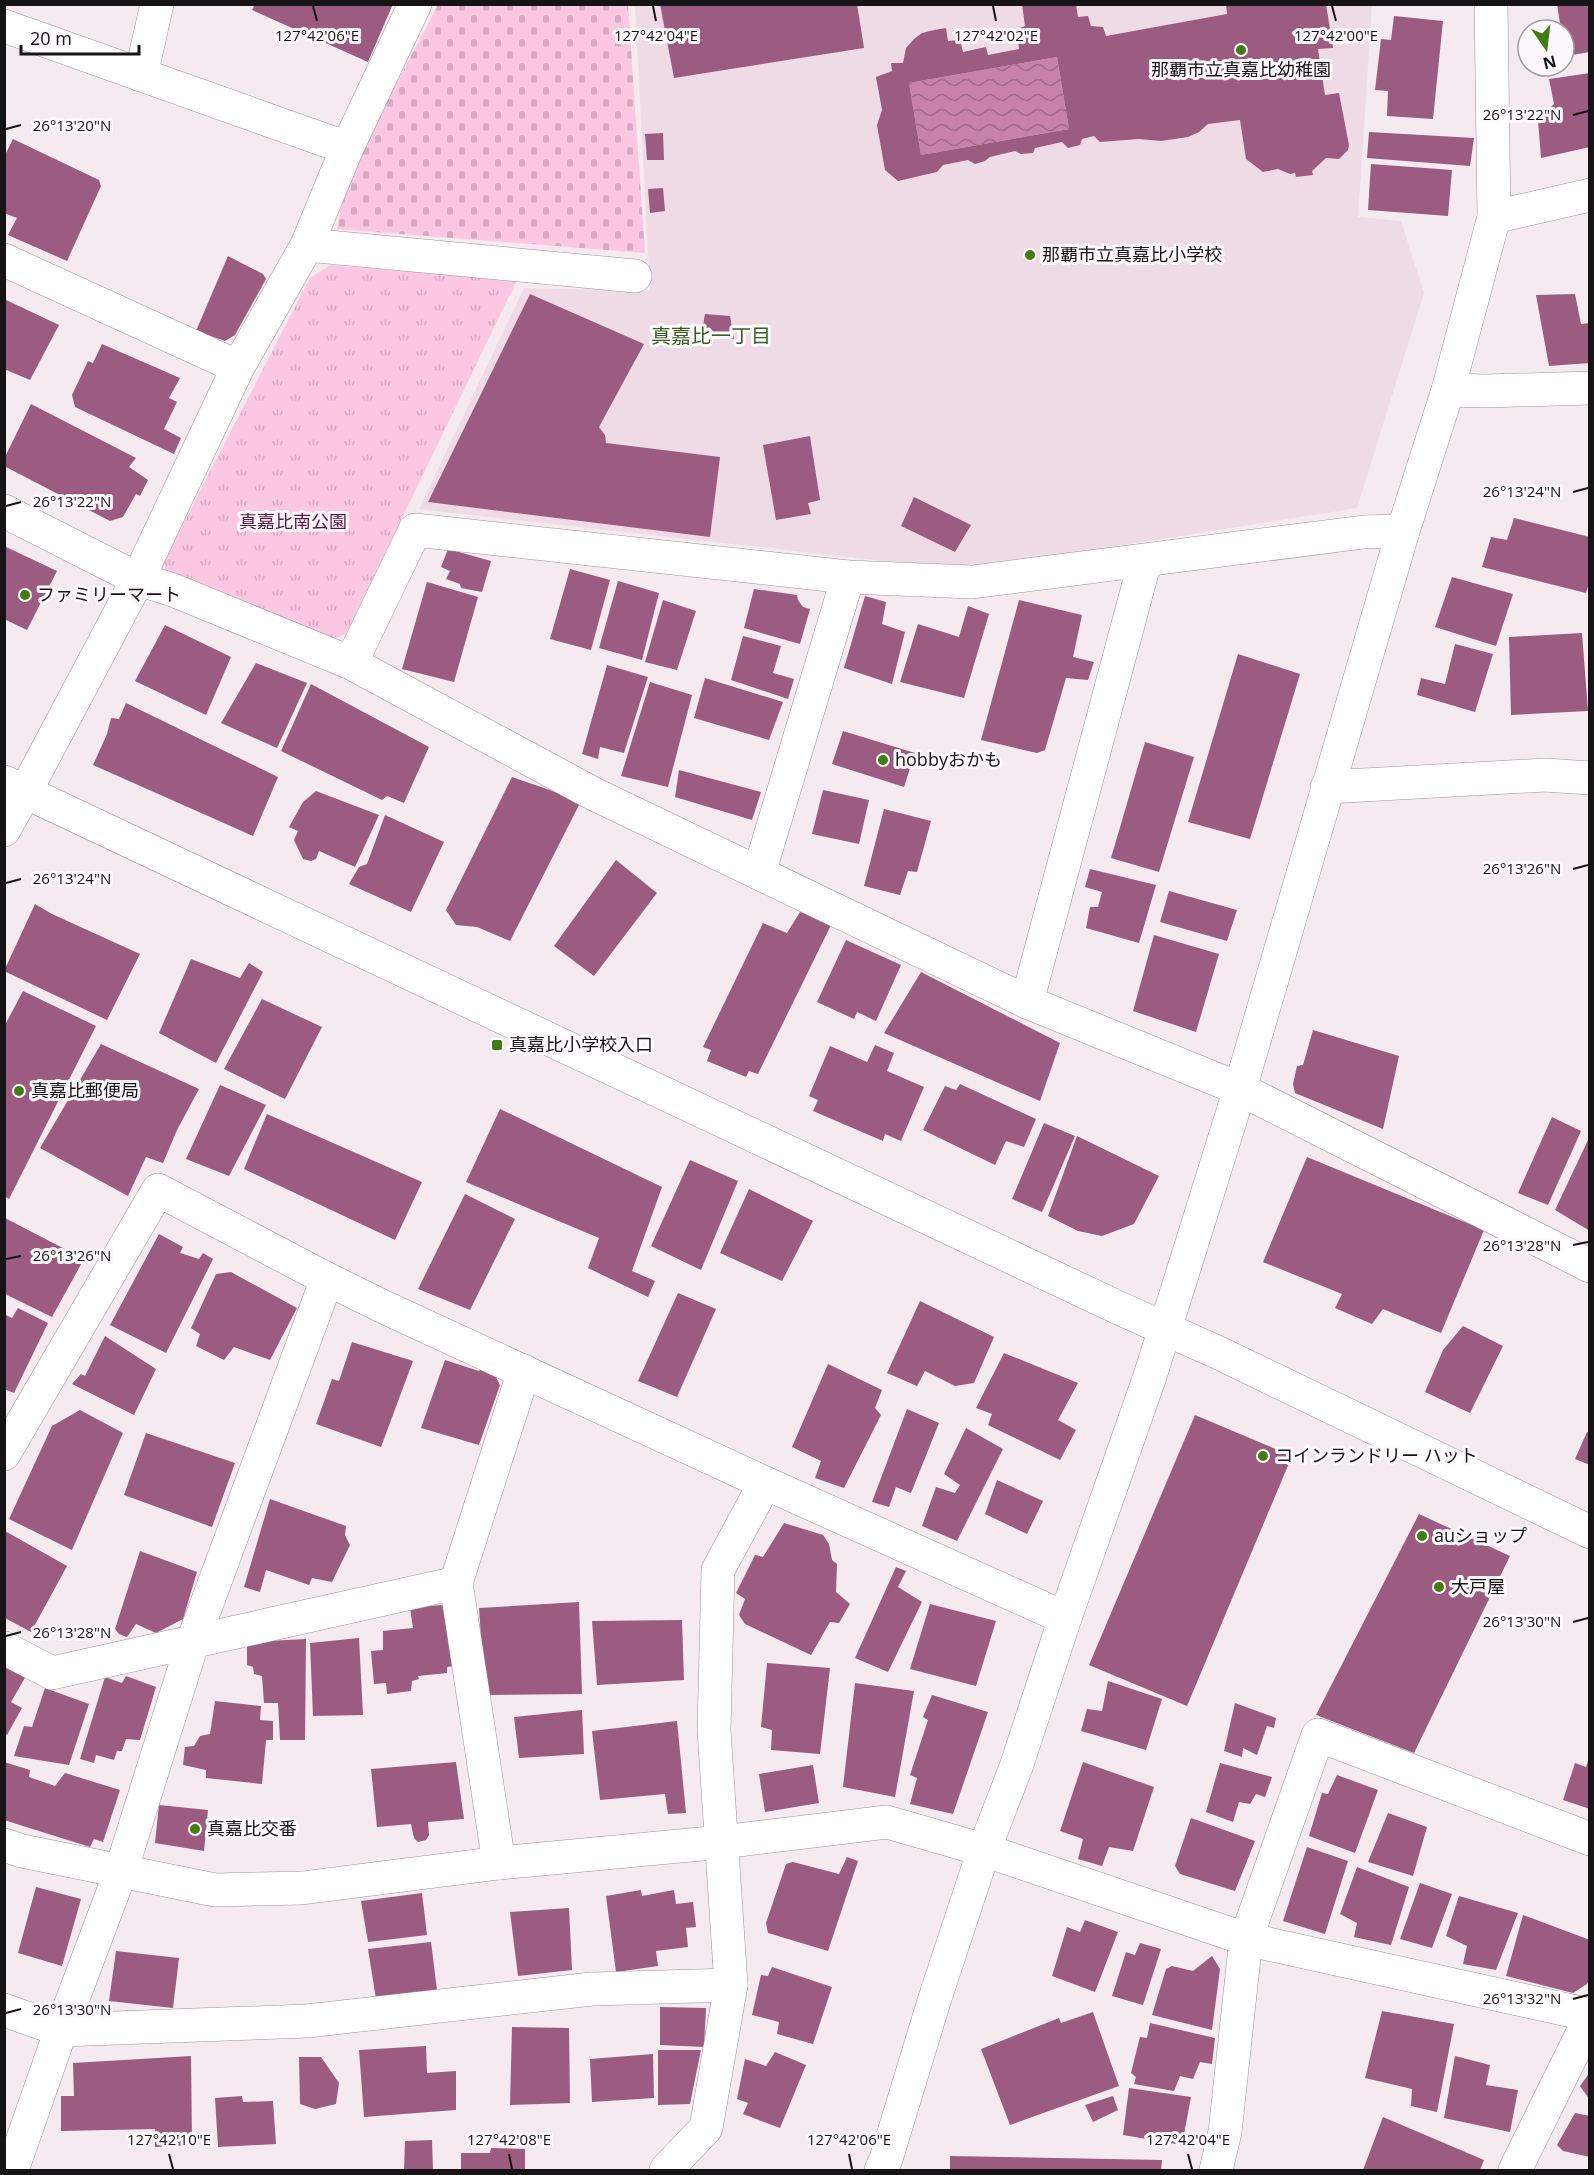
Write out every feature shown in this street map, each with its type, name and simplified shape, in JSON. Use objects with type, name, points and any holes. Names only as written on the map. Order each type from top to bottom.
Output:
[{"type":"street","points":[[141,75],[157,4]]},
{"type":"street","points":[[4,830],[15,787],[138,579],[238,368],[307,245],[347,148],[415,4]]},
{"type":"street","points":[[881,2170],[984,1850],[1016,1767],[1165,1329],[1240,1089],[1403,531],[1448,390],[1494,217],[1491,4]]},
{"type":"street","points":[[4,26],[347,148]]},
{"type":"street","points":[[1494,217],[1590,195]]},
{"type":"street","points":[[307,245],[634,276]]},
{"type":"street","points":[[4,260],[238,368]]},
{"type":"street","points":[[1448,390],[1590,388]]},
{"type":"street","points":[[4,511],[138,579],[173,590],[351,663],[594,794],[1027,1002],[1240,1089],[1590,1266]]},
{"type":"street","points":[[351,663],[414,530],[848,578],[972,582],[1364,532],[1403,531]]},
{"type":"street","points":[[1027,1002],[1145,561]]},
{"type":"street","points":[[759,873],[848,578]]},
{"type":"street","points":[[1327,787],[1545,775],[1590,778]]},
{"type":"street","points":[[15,787],[1590,1532]]},
{"type":"street","points":[[4,1454],[158,1190],[327,1279],[765,1483],[1065,1618]]},
{"type":"street","points":[[4,2166],[12,2170],[61,2030],[121,1871],[193,1641],[327,1279]]},
{"type":"street","points":[[499,1863],[456,1583],[524,1371]]},
{"type":"street","points":[[666,2170],[706,2128],[731,1985],[714,1730],[718,1570],[765,1483]]},
{"type":"street","points":[[4,1648],[52,1672],[456,1583]]},
{"type":"street","points":[[1216,2170],[1225,2132],[1246,1939],[1318,1735],[1590,1839]]},
{"type":"street","points":[[4,1845],[22,1851],[215,1890],[237,1890],[302,1888],[499,1863],[722,1842],[887,1822],[984,1850],[1246,1939],[1590,2017],[1515,2170]]},
{"type":"street","points":[[4,2010],[61,2030],[308,2021],[592,1989],[731,1985]]},
{"type":"shaded area","name":"那覇市立真嘉比小学校","points":[[635,5],[1372,5],[1358,217],[1401,221],[1424,293],[1357,508],[965,570],[419,509],[524,288],[650,291]]},
{"type":"green space","points":[[438,5],[628,5],[645,253],[337,229],[346,179]]},
{"type":"green space","name":"真嘉比南公園","points":[[331,265],[517,280],[346,634],[324,642],[167,576],[164,561],[310,278]]},
{"type":"water","points":[[1057,57],[1069,129],[921,155],[909,83]]},
{"type":"building","points":[[255,4],[393,4],[368,62],[252,10]]},
{"type":"building","points":[[660,4],[857,4],[864,48],[674,78]]},
{"type":"building","points":[[1022,4],[1076,4],[1078,17],[1088,16],[1091,26],[1103,27],[1106,36],[1227,14],[1226,4],[1326,4],[1333,48],[1318,49],[1325,95],[1339,93],[1348,150],[1339,159],[1326,158],[1312,171],[1313,175],[1296,177],[1295,173],[1290,174],[1278,169],[1263,172],[1246,159],[1240,120],[1208,124],[1199,132],[1188,137],[1161,141],[1139,139],[1100,142],[1094,136],[1082,139],[1080,145],[1068,148],[1062,142],[1035,148],[1033,153],[1021,154],[1015,151],[990,157],[975,164],[968,160],[943,165],[937,172],[898,181],[885,170],[877,125],[882,110],[876,77],[892,71],[891,63],[903,63],[906,48],[922,33],[946,28],[948,41],[960,40],[963,52],[986,47],[988,55],[1019,49],[1017,29],[1025,26]],"holes":[[[1057,57],[1069,129],[921,155],[909,83]]]},
{"type":"building","points":[[1557,4],[1590,4],[1590,52],[1576,54],[1576,18],[1559,18]]},
{"type":"building","points":[[1394,16],[1443,21],[1433,119],[1387,116],[1388,91],[1375,90],[1381,39],[1391,40]]},
{"type":"building","points":[[1590,73],[1590,147],[1541,158],[1538,120],[1554,104],[1549,79],[1576,78],[1576,75]]},
{"type":"building","points":[[1369,132],[1474,138],[1470,166],[1367,158]]},
{"type":"building","points":[[663,133],[664,160],[647,160],[645,134]]},
{"type":"building","points":[[13,139],[99,180],[101,186],[67,261],[8,235],[17,218],[4,213],[4,157]]},
{"type":"building","points":[[1371,164],[1452,170],[1448,216],[1368,210]]},
{"type":"building","points":[[663,188],[665,211],[650,213],[648,189]]},
{"type":"building","points":[[228,256],[263,274],[266,279],[235,335],[225,341],[196,331]]},
{"type":"building","points":[[530,294],[644,344],[599,427],[605,435],[606,443],[720,457],[710,537],[428,502]]},
{"type":"building","points":[[1575,294],[1581,324],[1590,323],[1590,363],[1549,366],[1536,295]]},
{"type":"building","points":[[4,299],[59,325],[30,380],[4,369]]},
{"type":"building","points":[[705,314],[730,316],[734,339],[701,336]]},
{"type":"building","points":[[102,344],[180,378],[169,398],[177,402],[164,429],[181,438],[174,454],[75,407],[72,395],[88,361],[93,363]]},
{"type":"building","points":[[31,404],[136,458],[129,467],[148,480],[140,496],[136,494],[123,517],[110,521],[4,466],[4,459]]},
{"type":"building","points":[[810,436],[820,500],[808,503],[811,514],[776,520],[763,445]]},
{"type":"building","points":[[914,497],[971,525],[955,552],[901,526]]},
{"type":"building","points":[[1514,518],[1590,537],[1590,580],[1586,593],[1482,567],[1491,537],[1507,540]]},
{"type":"building","name":"ファミリーマート","points":[[4,546],[57,571],[27,630],[4,619]]},
{"type":"building","points":[[448,549],[491,561],[482,592],[461,588],[460,584],[446,579],[450,571],[441,567]]},
{"type":"building","points":[[570,569],[610,580],[591,650],[550,639]]},
{"type":"building","points":[[1452,577],[1513,594],[1496,646],[1435,627]]},
{"type":"building","points":[[618,581],[659,593],[642,660],[599,648]]},
{"type":"building","points":[[427,582],[478,597],[454,682],[402,669]]},
{"type":"building","points":[[754,589],[797,595],[803,607],[810,609],[800,644],[744,628]]},
{"type":"building","points":[[865,596],[886,602],[882,624],[905,632],[892,684],[844,668]]},
{"type":"building","points":[[663,600],[696,611],[677,670],[645,662]]},
{"type":"building","points":[[1019,600],[1082,615],[1073,657],[1094,662],[1088,680],[1066,678],[1045,750],[1037,753],[981,740]]},
{"type":"building","points":[[968,606],[989,614],[964,698],[900,682],[918,624],[959,637]]},
{"type":"building","points":[[165,625],[231,657],[206,715],[135,681]]},
{"type":"building","points":[[1582,633],[1588,711],[1511,715],[1509,637]]},
{"type":"building","points":[[743,636],[781,646],[773,673],[794,679],[788,699],[731,680]]},
{"type":"building","points":[[1455,644],[1493,654],[1475,712],[1417,695],[1421,678],[1445,684]]},
{"type":"building","points":[[1238,654],[1300,674],[1250,839],[1188,822]]},
{"type":"building","points":[[256,663],[307,683],[277,748],[221,723]]},
{"type":"building","points":[[607,665],[648,677],[624,753],[600,747],[598,759],[582,754]]},
{"type":"building","points":[[705,678],[783,702],[769,740],[694,718]]},
{"type":"building","points":[[650,682],[692,695],[668,787],[621,776]]},
{"type":"building","points":[[311,684],[429,747],[404,803],[387,796],[382,800],[281,751]]},
{"type":"building","points":[[126,703],[278,777],[253,836],[93,765],[107,734],[111,718],[119,719]]},
{"type":"building","points":[[843,731],[915,753],[904,787],[832,764]]},
{"type":"building","points":[[1145,742],[1194,757],[1159,872],[1111,858]]},
{"type":"building","points":[[679,770],[761,792],[752,820],[675,797]]},
{"type":"building","points":[[512,777],[567,796],[579,805],[510,941],[477,927],[456,925],[446,910]]},
{"type":"building","points":[[823,790],[869,800],[859,844],[812,834]]},
{"type":"building","points":[[316,791],[379,815],[355,867],[319,851],[316,859],[311,861],[303,859],[294,840],[298,831],[289,827],[303,802]]},
{"type":"building","points":[[884,809],[931,821],[917,872],[908,871],[900,895],[864,886]]},
{"type":"building","points":[[385,815],[444,842],[411,912],[349,884],[359,867],[367,864]]},
{"type":"building","points":[[616,860],[657,893],[594,976],[554,946]]},
{"type":"building","points":[[1090,869],[1156,885],[1139,943],[1086,928],[1090,907],[1098,907],[1102,892],[1085,887]]},
{"type":"building","points":[[1169,891],[1237,910],[1227,941],[1160,922]]},
{"type":"building","points":[[35,904],[140,954],[107,1020],[4,971]]},
{"type":"building","points":[[800,912],[833,921],[758,1074],[749,1071],[746,1077],[707,1061],[711,1050],[703,1047],[763,923],[787,933]]},
{"type":"building","points":[[1154,935],[1219,954],[1196,1032],[1133,1011]]},
{"type":"building","points":[[846,940],[901,965],[876,1021],[857,1012],[854,1019],[817,1002]]},
{"type":"building","points":[[191,959],[240,978],[249,963],[263,972],[216,1063],[159,1033]]},
{"type":"building","points":[[921,972],[1060,1043],[1040,1101],[884,1033]]},
{"type":"building","points":[[23,991],[96,1026],[9,1199],[4,1196],[4,1027]]},
{"type":"building","points":[[262,999],[322,1027],[285,1099],[224,1069]]},
{"type":"building","points":[[1313,1030],[1399,1056],[1383,1129],[1295,1093],[1293,1084],[1297,1066],[1303,1065]]},
{"type":"building","points":[[101,1044],[199,1089],[177,1130],[163,1163],[146,1157],[128,1196],[40,1148]]},
{"type":"building","points":[[875,1045],[894,1053],[887,1071],[924,1087],[901,1141],[885,1134],[883,1141],[813,1111],[818,1100],[809,1096],[830,1046],[867,1062]]},
{"type":"building","points":[[960,1084],[1036,1119],[1024,1147],[1006,1141],[995,1165],[923,1130],[945,1086],[956,1090]]},
{"type":"building","points":[[220,1085],[266,1105],[229,1176],[186,1159]]},
{"type":"building","points":[[500,1109],[662,1187],[632,1271],[655,1281],[648,1297],[588,1268],[599,1238],[466,1182]]},
{"type":"building","points":[[267,1114],[422,1182],[395,1240],[244,1169]]},
{"type":"building","points":[[1552,1117],[1581,1131],[1548,1205],[1518,1193]]},
{"type":"building","points":[[1044,1123],[1075,1136],[1042,1212],[1012,1199]]},
{"type":"building","points":[[1077,1136],[1159,1176],[1134,1224],[1102,1236],[1078,1231],[1048,1216]]},
{"type":"building","points":[[1588,1140],[1590,1141],[1590,1231],[1555,1210]]},
{"type":"building","points":[[1307,1157],[1484,1230],[1441,1333],[1383,1309],[1372,1324],[1335,1308],[1342,1294],[1263,1262]]},
{"type":"building","points":[[690,1160],[738,1181],[701,1270],[651,1246]]},
{"type":"building","points":[[749,1189],[813,1221],[782,1281],[720,1253]]},
{"type":"building","points":[[465,1194],[515,1219],[470,1310],[418,1289]]},
{"type":"building","points":[[5,1218],[84,1259],[52,1317],[5,1294]]},
{"type":"building","points":[[159,1234],[183,1247],[180,1253],[199,1259],[203,1253],[213,1259],[166,1353],[110,1325]]},
{"type":"building","points":[[231,1272],[297,1308],[270,1360],[234,1347],[224,1360],[196,1346],[200,1334],[191,1328],[216,1274]]},
{"type":"building","points":[[678,1293],[716,1309],[677,1397],[638,1381]]},
{"type":"building","points":[[920,1301],[994,1337],[974,1383],[955,1386],[925,1371],[917,1386],[887,1373]]},
{"type":"building","points":[[18,1308],[48,1323],[14,1393],[4,1389],[4,1314],[12,1318]]},
{"type":"building","points":[[1463,1326],[1503,1346],[1470,1413],[1425,1392],[1443,1350]]},
{"type":"building","points":[[105,1336],[156,1369],[134,1415],[72,1384],[81,1374],[85,1376]]},
{"type":"building","points":[[352,1342],[413,1361],[381,1447],[316,1424],[332,1379],[339,1381]]},
{"type":"building","points":[[1004,1353],[1078,1383],[1058,1420],[1076,1430],[1060,1460],[988,1425],[992,1414],[976,1408]]},
{"type":"building","points":[[445,1360],[479,1371],[483,1367],[493,1371],[500,1385],[479,1445],[421,1428]]},
{"type":"building","points":[[828,1364],[882,1390],[875,1408],[881,1415],[844,1488],[815,1478],[821,1461],[792,1447]]},
{"type":"building","points":[[907,1409],[939,1423],[911,1493],[896,1487],[889,1507],[872,1502]]},
{"type":"building","points":[[80,1410],[123,1433],[72,1550],[9,1519],[52,1426]]},
{"type":"building","points":[[1195,1415],[1292,1456],[1187,1706],[1089,1665]]},
{"type":"building","points":[[966,1428],[1003,1449],[957,1541],[922,1526],[936,1487],[955,1493],[960,1485],[944,1474]]},
{"type":"building","points":[[1587,1432],[1590,1433],[1590,1465],[1575,1459]]},
{"type":"building","points":[[146,1433],[235,1463],[212,1527],[124,1495]]},
{"type":"building","points":[[997,1480],[1043,1501],[1027,1534],[985,1514]]},
{"type":"building","points":[[270,1499],[346,1526],[345,1535],[350,1545],[332,1582],[312,1578],[309,1585],[266,1570],[260,1592],[244,1587]]},
{"type":"building","points":[[1419,1514],[1510,1556],[1414,1753],[1316,1715]]},
{"type":"building","points":[[784,1523],[823,1535],[829,1544],[832,1560],[837,1564],[836,1592],[850,1604],[839,1623],[830,1622],[811,1655],[745,1624],[739,1615],[745,1599],[736,1593],[755,1555],[763,1557]]},
{"type":"building","points":[[5,1531],[67,1566],[31,1632],[5,1618]]},
{"type":"building","points":[[140,1551],[197,1572],[183,1619],[156,1633],[136,1624],[127,1637],[119,1634],[115,1629]]},
{"type":"building","points":[[896,1567],[906,1571],[898,1587],[922,1602],[888,1672],[855,1658]]},
{"type":"building","points":[[579,1602],[582,1694],[485,1695],[479,1608]]},
{"type":"building","points":[[930,1604],[996,1621],[976,1686],[910,1669]]},
{"type":"building","points":[[441,1605],[449,1611],[455,1666],[447,1667],[447,1673],[418,1676],[419,1679],[412,1681],[411,1691],[387,1694],[386,1683],[374,1684],[371,1651],[383,1650],[383,1631],[413,1628],[410,1608]]},
{"type":"building","points":[[682,1620],[684,1680],[597,1685],[592,1621]]},
{"type":"building","points":[[359,1638],[363,1715],[313,1716],[310,1643]]},
{"type":"building","points":[[306,1639],[305,1740],[280,1740],[278,1703],[264,1703],[262,1676],[254,1674],[253,1667],[247,1665],[247,1642]]},
{"type":"building","points":[[767,1663],[830,1668],[820,1754],[771,1750],[772,1730],[761,1727]]},
{"type":"building","points":[[4,1664],[26,1676],[11,1702],[22,1708],[7,1735],[4,1733]]},
{"type":"building","points":[[126,1676],[156,1687],[140,1740],[126,1739],[122,1751],[117,1751],[114,1760],[96,1755],[94,1763],[80,1759],[105,1677],[122,1683]]},
{"type":"building","points":[[1108,1681],[1162,1699],[1146,1750],[1081,1731],[1087,1709],[1102,1711]]},
{"type":"building","points":[[855,1683],[914,1691],[895,1797],[843,1787]]},
{"type":"building","points":[[45,1688],[89,1704],[69,1765],[14,1756],[24,1726],[32,1727]]},
{"type":"building","points":[[932,1695],[988,1712],[953,1814],[910,1804],[917,1778],[910,1775],[928,1720],[923,1717]]},
{"type":"building","points":[[215,1701],[261,1706],[260,1720],[273,1721],[273,1740],[266,1740],[262,1784],[206,1778],[206,1770],[183,1765],[185,1747],[194,1746],[200,1736],[210,1734]]},
{"type":"building","points":[[1235,1703],[1276,1718],[1274,1728],[1267,1726],[1257,1755],[1243,1748],[1242,1757],[1224,1751]]},
{"type":"building","points":[[582,1710],[584,1754],[519,1758],[514,1717]]},
{"type":"building","points":[[677,1721],[686,1813],[668,1814],[665,1794],[600,1800],[592,1731]]},
{"type":"building","points":[[1589,1758],[1590,1809],[1563,1800],[1575,1763],[1586,1767]]},
{"type":"building","points":[[4,1762],[30,1770],[29,1777],[55,1786],[65,1773],[120,1790],[103,1842],[94,1839],[90,1847],[4,1820]]},
{"type":"building","points":[[456,1762],[464,1819],[428,1822],[429,1835],[426,1840],[418,1842],[414,1838],[411,1824],[377,1827],[371,1769]]},
{"type":"building","points":[[1083,1762],[1154,1787],[1133,1851],[1109,1847],[1102,1866],[1078,1859],[1083,1839],[1060,1831]]},
{"type":"building","points":[[1220,1763],[1272,1777],[1265,1797],[1256,1794],[1250,1804],[1239,1802],[1233,1822],[1206,1812]]},
{"type":"building","points":[[813,1765],[819,1803],[765,1812],[759,1774]]},
{"type":"building","points":[[1337,1775],[1378,1790],[1355,1853],[1309,1836],[1322,1793],[1328,1794]]},
{"type":"building","points":[[159,1805],[208,1810],[204,1851],[155,1843]]},
{"type":"building","points":[[1388,1813],[1427,1827],[1413,1876],[1368,1862]]},
{"type":"building","points":[[1191,1818],[1255,1841],[1235,1891],[1180,1874],[1175,1866]]},
{"type":"building","points":[[1307,1847],[1348,1861],[1325,1934],[1283,1921]]},
{"type":"building","points":[[847,1857],[858,1861],[828,1951],[768,1933],[766,1923],[786,1864],[793,1862],[839,1874]]},
{"type":"building","points":[[1357,1867],[1409,1887],[1391,1945],[1354,1937],[1357,1923],[1340,1914]]},
{"type":"building","points":[[1420,1883],[1452,1894],[1432,1948],[1400,1939]]},
{"type":"building","points":[[36,1887],[81,1899],[62,1966],[18,1953]]},
{"type":"building","points":[[641,1890],[642,1896],[674,1890],[676,1904],[693,1902],[696,1927],[686,1928],[688,1947],[656,1951],[658,1966],[616,1972],[606,1896]]},
{"type":"building","points":[[422,1893],[427,1935],[368,1942],[361,1901]]},
{"type":"building","points":[[1459,1896],[1518,1913],[1496,1970],[1463,1964],[1467,1946],[1446,1936]]},
{"type":"building","points":[[569,1908],[572,1970],[518,1976],[510,1912]]},
{"type":"building","points":[[1523,1915],[1590,1940],[1590,1978],[1587,1984],[1573,1993],[1506,1976]]},
{"type":"building","points":[[1085,1920],[1118,1932],[1095,1992],[1052,1976],[1067,1927],[1080,1932]]},
{"type":"building","points":[[431,1942],[437,1990],[376,1999],[368,1949]]},
{"type":"building","points":[[1140,1943],[1161,1949],[1143,2005],[1112,1996],[1126,1952],[1135,1955]]},
{"type":"building","points":[[116,1951],[179,1958],[173,2008],[109,2001]]},
{"type":"building","points":[[1212,1956],[1220,1969],[1212,2030],[1152,2015],[1166,1969],[1172,1966],[1193,1971]]},
{"type":"building","points":[[772,1967],[832,1987],[813,2044],[777,2034],[779,2022],[752,2015],[761,1975],[768,1976]]},
{"type":"building","points":[[660,2007],[706,2008],[704,2047],[660,2045]]},
{"type":"building","points":[[1382,2011],[1454,2024],[1437,2112],[1411,2106],[1412,2089],[1365,2078]]},
{"type":"building","points":[[1093,2012],[1119,2086],[1010,2125],[981,2049],[1059,2018],[1061,2023]]},
{"type":"building","points":[[1150,2023],[1215,2038],[1212,2064],[1200,2062],[1193,2079],[1180,2076],[1174,2091],[1134,2084],[1136,2077],[1131,2073],[1140,2037],[1147,2038]]},
{"type":"building","points":[[512,2027],[569,2028],[570,2103],[510,2105]]},
{"type":"building","points":[[426,2046],[427,2073],[456,2071],[456,2110],[364,2117],[359,2050]]},
{"type":"building","points":[[658,2050],[701,2050],[690,2104],[658,2105]]},
{"type":"building","points":[[775,2052],[806,2065],[780,2128],[743,2114],[748,2103],[737,2099],[745,2059],[766,2066]]},
{"type":"building","points":[[653,2054],[654,2098],[592,2102],[590,2059]]},
{"type":"building","points":[[191,2056],[192,2145],[155,2147],[155,2129],[61,2131],[61,2096],[74,2096],[73,2063]]},
{"type":"building","points":[[1455,2056],[1490,2065],[1486,2085],[1518,2090],[1510,2132],[1444,2118]]},
{"type":"building","points":[[299,2057],[321,2057],[339,2083],[336,2104],[315,2109],[300,2104]]},
{"type":"building","points":[[1590,2072],[1590,2100],[1580,2086]]},
{"type":"building","points":[[1129,2088],[1191,2097],[1182,2145],[1123,2135]]},
{"type":"building","points":[[242,2096],[243,2102],[273,2101],[276,2144],[218,2147],[215,2098]]},
{"type":"building","points":[[1113,2096],[1118,2110],[1093,2122],[1085,2105]]},
{"type":"building","points":[[1575,2113],[1590,2116],[1590,2157],[1563,2151],[1557,2145]]},
{"type":"building","points":[[1383,2117],[1484,2160],[1480,2170],[1363,2170]]},
{"type":"building","points":[[432,2140],[433,2170],[404,2170],[405,2141]]},
{"type":"building","points":[[491,2148],[525,2149],[525,2170],[461,2170],[461,2153],[490,2153]]},
{"type":"building","points":[[950,2156],[1162,2160],[1161,2170],[950,2170]]},
{"type":"place","name":"那覇市立真嘉比幼稚園","points":[[1241,50]]},
{"type":"place","name":"那覇市立真嘉比小学校","points":[[1030,255]]},
{"type":"place","name":"ファミリーマート","points":[[25,595]]},
{"type":"place","name":"hobbyおかも","points":[[883,760]]},
{"type":"place","name":"真嘉比小学校入口","points":[[497,1045]]},
{"type":"place","name":"真嘉比郵便局","points":[[19,1091]]},
{"type":"place","name":"コインランドリー ハット","points":[[1263,1456]]},
{"type":"place","name":"auショップ","points":[[1422,1536]]},
{"type":"place","name":"大戸屋","points":[[1439,1587]]},
{"type":"place","name":"真嘉比交番","points":[[195,1829]]},
{"type":"district","name":"真嘉比一丁目","points":[[711,336]]}]
